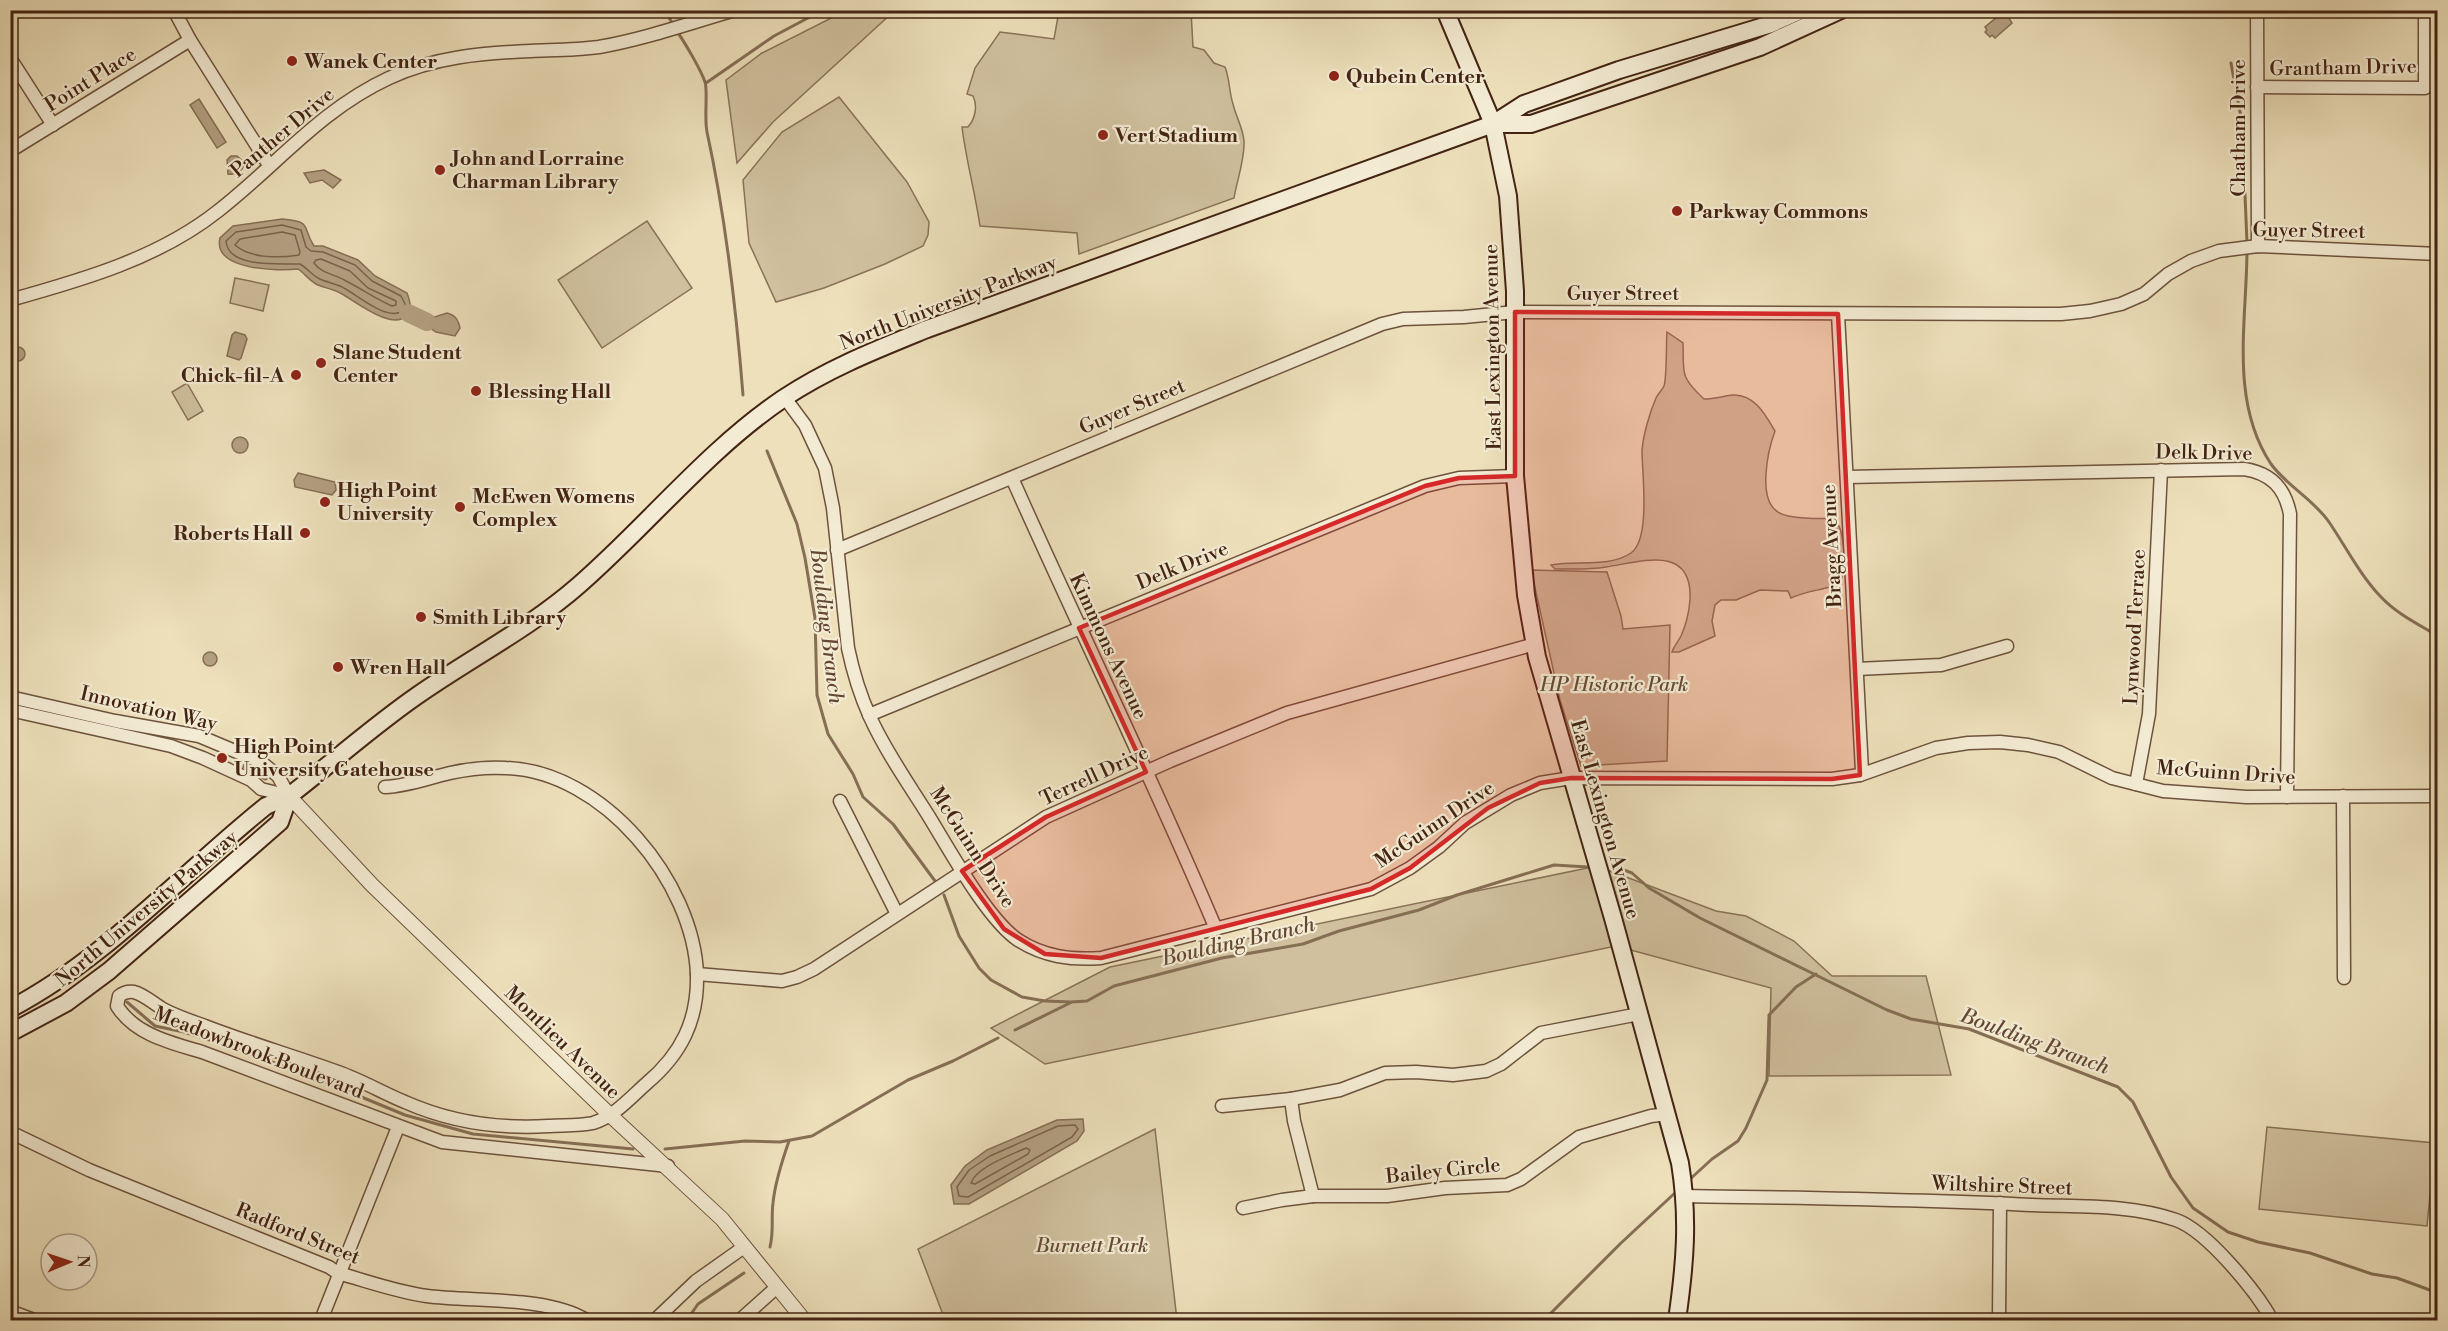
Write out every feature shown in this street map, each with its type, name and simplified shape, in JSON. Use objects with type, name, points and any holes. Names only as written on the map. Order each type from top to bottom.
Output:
[{"type":"main road","name":"East Lexington Avenue","points":[[1445,10],[1493,124],[1508,196],[1515,312],[1515,476],[1525,590],[1535,644],[1571,778],[1668,1114],[1685,1196],[1686,1245],[1677,1320]]},
{"type":"main road","name":"North University Parkway","points":[[10,1009],[49,987],[88,960],[259,811],[289,796],[416,696],[536,619],[579,585],[705,462],[785,398],[849,361],[927,329],[1493,124],[1524,104],[1619,70],[1771,24],[1802,10]]},
{"type":"main road","name":"North University Parkway","points":[[1493,124],[1531,124],[1760,47],[1841,10]]},
{"type":"main road","name":"North University Parkway","points":[[10,1033],[66,1003],[130,953],[280,822],[289,796]]},
{"type":"street","points":[[174,10],[190,40],[269,165]]},
{"type":"street","name":"Chatham Drive","points":[[2257,10],[2258,246]]},
{"type":"street","name":"Grantham Drive","points":[[2258,87],[2425,88],[2425,10]]},
{"type":"street","name":"Panther Drive","points":[[10,300],[47,290],[157,249],[216,213],[326,115],[366,89],[412,68],[460,56],[598,47],[733,11]]},
{"type":"street","name":"Point Place","points":[[10,151],[190,40]]},
{"type":"street","points":[[10,58],[53,125]]},
{"type":"street","name":"Guyer Street","points":[[837,550],[1382,324],[1403,319],[1515,312],[2061,314],[2090,311],[2121,304],[2144,294],[2168,274],[2191,261],[2219,251],[2258,246],[2438,254]]},
{"type":"street","name":"Bragg Avenue","points":[[1838,314],[1862,771],[1860,775]]},
{"type":"street","name":"McGuinn Drive","points":[[785,398],[805,425],[825,468],[848,648],[869,716],[880,738],[962,871],[1004,929],[1030,947],[1057,957],[1077,960],[1101,958],[1371,889],[1410,868],[1439,847],[1465,823],[1511,795],[1540,783],[1571,778],[1832,779],[1860,775],[1936,748],[1968,743],[2000,742],[2059,752],[2112,778],[2163,791],[2287,797],[2438,796]]},
{"type":"street","name":"Lynwood Terrace","points":[[2136,784],[2149,714],[2160,470]]},
{"type":"street","name":"Delk Drive","points":[[1847,477],[2254,470],[2275,481],[2288,501],[2290,514],[2287,797]]},
{"type":"street","name":"Delk Drive","points":[[869,716],[1425,486],[1459,478],[1515,476]]},
{"type":"street","name":"Kimmons Avenue","points":[[1012,478],[1079,628],[1172,825],[1216,929]]},
{"type":"street","name":"Terrell Drive","points":[[697,974],[771,981],[797,977],[814,969],[1046,818],[1146,772],[1287,713],[1535,644]]},
{"type":"street","points":[[1857,669],[1941,665],[2007,646]]},
{"type":"street","name":"Innovation Way","points":[[10,697],[115,721],[199,736],[261,762],[278,776],[289,796]]},
{"type":"street","name":"Innovation Way","points":[[10,710],[171,746],[204,758],[251,780],[261,789],[289,796]]},
{"type":"street","points":[[385,787],[401,787],[453,772],[508,768],[551,778],[598,803],[619,820],[661,869],[686,920],[693,946],[697,974],[693,1014],[676,1053],[668,1065],[610,1115]]},
{"type":"street","name":"Montlieu Avenue","points":[[289,796],[372,885],[610,1115],[668,1166],[722,1219],[804,1320]]},
{"type":"street","points":[[2343,796],[2344,978]]},
{"type":"street","points":[[840,801],[897,914]]},
{"type":"street","name":"Meadowbrook Boulevard","points":[[610,1115],[592,1123],[535,1126],[503,1126],[448,1118],[407,1104],[341,1073],[208,1028],[167,1011],[132,991],[123,992],[119,996],[117,1006],[123,1016],[151,1034],[442,1142],[668,1166]]},
{"type":"street","points":[[1222,1106],[1291,1099],[1340,1090],[1385,1073],[1416,1072],[1453,1075],[1486,1071],[1501,1064],[1540,1033],[1639,1014]]},
{"type":"street","points":[[1291,1099],[1294,1121],[1313,1197]]},
{"type":"street","name":"Bailey Circle","points":[[1243,1208],[1282,1200],[1313,1197],[1387,1196],[1445,1188],[1507,1185],[1521,1179],[1579,1137],[1651,1116],[1668,1114]]},
{"type":"street","points":[[321,1320],[398,1127]]},
{"type":"street","name":"Radford Street","points":[[10,1132],[89,1170],[329,1267],[338,1273],[426,1296],[516,1302],[556,1309],[586,1320]]},
{"type":"street","name":"Wiltshire Street","points":[[1685,1196],[2000,1203],[2141,1210],[2178,1220],[2201,1235],[2246,1282],[2272,1320]]},
{"type":"street","points":[[1999,1320],[2000,1203]]},
{"type":"street","points":[[655,1320],[696,1281],[744,1247]]},
{"type":"street","points":[[740,1320],[777,1287]]},
{"type":"street","points":[[10,1311],[34,1320]]},
{"type":"highlighted area","points":[[1515,312],[1838,314],[1860,775],[1832,779],[1571,778],[1540,783],[1488,808],[1410,868],[1371,889],[1101,958],[1045,954],[1004,929],[962,871],[1046,817],[1146,772],[1079,628],[1425,486],[1459,478],[1515,476]]},
{"type":"green space","points":[[845,11],[890,11],[892,13],[773,122],[737,163],[726,80],[762,53]]},
{"type":"green space","name":"Vert Stadium","points":[[1059,11],[1191,11],[1193,47],[1204,50],[1214,63],[1225,67],[1243,136],[1243,155],[1234,198],[1079,254],[1077,233],[980,226],[962,127],[968,127],[975,112],[973,96],[967,94],[975,68],[1000,32],[1054,39]]},
{"type":"green space","points":[[839,97],[907,182],[929,222],[928,235],[923,246],[885,264],[824,288],[776,302],[749,243],[743,180],[782,132]]},
{"type":"green space","points":[[647,221],[692,288],[602,348],[558,280]]},
{"type":"green space","points":[[235,278],[269,285],[263,311],[230,303]]},
{"type":"green space","points":[[1667,332],[1683,343],[1684,374],[1690,385],[1704,399],[1741,396],[1754,402],[1764,413],[1775,431],[1766,474],[1768,497],[1772,506],[1778,512],[1789,516],[1834,518],[1841,533],[1845,564],[1839,582],[1824,589],[1791,598],[1788,591],[1760,590],[1736,600],[1721,600],[1715,605],[1712,621],[1715,636],[1679,652],[1672,652],[1681,636],[1688,614],[1689,582],[1683,570],[1674,563],[1648,560],[1580,569],[1555,569],[1551,565],[1613,560],[1631,553],[1637,546],[1641,534],[1644,505],[1642,451],[1651,410],[1665,382]]},
{"type":"green space","points":[[187,383],[203,411],[188,420],[172,392]]},
{"type":"green space","name":"HP Historic Park","points":[[1531,570],[1607,572],[1623,629],[1670,625],[1667,761],[1581,766],[1560,700]]},
{"type":"green space","points":[[1597,866],[1716,911],[1746,916],[1794,941],[1832,976],[1926,976],[1951,1075],[1769,1076],[1771,988],[1616,946],[1045,1064],[991,1028],[1110,967]]},
{"type":"green space","points":[[2267,1127],[2435,1143],[2427,1226],[2259,1209]]},
{"type":"green space","name":"Burnett Park","points":[[1155,1129],[1177,1320],[945,1320],[918,1249]]},
{"type":"water","points":[[2002,13],[2006,13],[2012,23],[1995,38],[1992,35],[1990,37],[1985,32],[1987,30],[1985,27]]},
{"type":"water","points":[[199,99],[226,142],[217,148],[190,105]]},
{"type":"water","points":[[231,156],[237,156],[244,162],[244,165],[239,172],[228,174],[227,160]]},
{"type":"water","points":[[324,170],[341,180],[333,188],[322,180],[310,183],[304,173]]},
{"type":"water","points":[[282,219],[303,224],[314,246],[323,246],[358,260],[375,276],[407,293],[410,309],[407,314],[401,319],[385,318],[339,292],[316,284],[298,269],[277,270],[249,267],[226,257],[220,249],[220,238],[233,226]]},
{"type":"water","points":[[447,313],[454,316],[459,325],[460,328],[455,336],[436,332],[427,326],[428,319]]},
{"type":"water","points":[[235,332],[245,335],[247,339],[239,360],[227,356],[232,335]]},
{"type":"water","points":[[18,347],[23,349],[25,354],[23,359],[18,361],[13,359],[11,354],[13,349]]},
{"type":"water","points":[[237,437],[243,437],[248,445],[246,451],[237,453],[232,448],[232,442]]},
{"type":"water","points":[[298,473],[335,482],[336,490],[332,495],[295,487],[294,480]]},
{"type":"water","points":[[210,652],[215,654],[217,659],[215,664],[210,666],[205,664],[203,659],[205,654]]},
{"type":"water","points":[[245,762],[261,771],[267,779],[243,767]]},
{"type":"water","points":[[1083,1119],[1084,1131],[1077,1141],[969,1204],[954,1204],[951,1185],[965,1166],[987,1150],[1057,1120]]},
{"type":"waterway","name":"Boulding Branch","points":[[664,10],[673,24]]},
{"type":"waterway","points":[[706,83],[774,36],[823,10]]},
{"type":"waterway","name":"Boulding Branch","points":[[676,30],[688,48],[706,86],[706,126],[730,263],[743,395]]},
{"type":"waterway","points":[[2231,63],[2242,123],[2247,243]]},
{"type":"waterway","points":[[2247,249],[2243,360],[2250,414],[2258,440],[2277,472],[2323,514],[2381,597],[2401,614],[2438,636]]},
{"type":"waterway","points":[[408,313],[427,322]]},
{"type":"waterway","name":"Boulding Branch","points":[[767,451],[797,524],[805,558],[815,618],[817,695],[828,734],[853,774],[863,797],[893,824],[935,881]]},
{"type":"waterway","name":"Boulding Branch","points":[[944,895],[959,936],[979,968],[991,980],[1022,997],[1071,1002],[1087,1001],[1114,986],[1222,958],[1303,944],[1339,931],[1419,910],[1457,895],[1554,865],[1588,867]]},
{"type":"waterway","name":"Boulding Branch","points":[[1613,866],[1632,873],[1649,888],[1700,918],[1887,1010],[1911,1019],[1969,1029],[2118,1087],[2133,1102],[2171,1177],[2193,1208],[2228,1232],[2258,1242],[2310,1253],[2372,1274],[2397,1278],[2438,1293]]},
{"type":"waterway","points":[[1688,1181],[1712,1159],[1738,1141],[1767,1080],[1769,1015],[1796,987],[1816,974]]},
{"type":"waterway","points":[[127,1002],[155,1026],[226,1045],[313,1077],[405,1115],[473,1134],[633,1149]]},
{"type":"waterway","points":[[1015,1030],[1070,1003]]},
{"type":"waterway","points":[[665,1149],[745,1141],[780,1142],[812,1136],[908,1080],[953,1061],[998,1038]]},
{"type":"waterway","points":[[770,1247],[775,1187],[789,1141]]},
{"type":"waterway","points":[[1544,1320],[1676,1192]]},
{"type":"waterway","points":[[687,1320],[698,1304],[744,1273]]},
{"type":"place","name":"Wanek Center","points":[[292,61]]},
{"type":"place","name":"Qubein Center","points":[[1334,76]]},
{"type":"place","name":"Vert Stadium","points":[[1103,135]]},
{"type":"place","name":"John and Lorraine Charman Library","points":[[440,170]]},
{"type":"place","name":"Parkway Commons","points":[[1677,211]]},
{"type":"place","name":"Slane Student Center","points":[[321,363]]},
{"type":"place","name":"Chick-fil-A","points":[[296,375]]},
{"type":"place","name":"Blessing Hall","points":[[476,391]]},
{"type":"place","name":"High Point University","points":[[325,502]]},
{"type":"place","name":"McEwen Womens Complex","points":[[460,507]]},
{"type":"place","name":"Roberts Hall","points":[[305,533]]},
{"type":"place","name":"Smith Library","points":[[421,617]]},
{"type":"place","name":"Wren Hall","points":[[338,667]]},
{"type":"place","name":"High Point University Gatehouse","points":[[222,758]]}]
